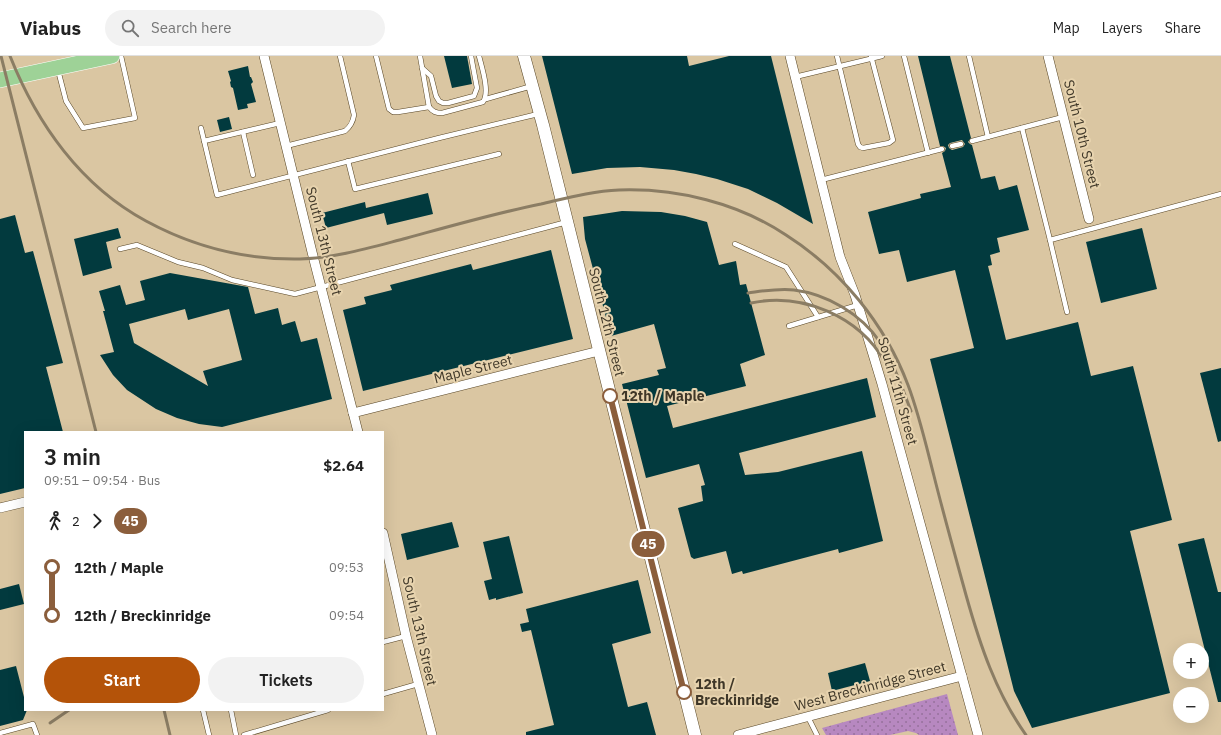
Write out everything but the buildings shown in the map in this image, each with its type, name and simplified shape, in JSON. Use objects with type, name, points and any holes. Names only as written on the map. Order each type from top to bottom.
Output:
[{"type":"main road","points":[[0,80],[112,56]]},
{"type":"street","name":"South 13th Street","points":[[264,56],[358,431]]},
{"type":"street","name":"South 12th Street","points":[[524,56],[540,114],[695,735]]},
{"type":"street","name":"South 11th Street","points":[[790,56],[840,258],[858,305],[882,384],[978,735]]},
{"type":"street","name":"South 10th Street","points":[[1048,56],[1089,219]]},
{"type":"street","name":"Maple Street","points":[[353,413],[599,351]]},
{"type":"street","points":[[0,508],[24,502]]},
{"type":"street","name":"South 13th Street","points":[[384,544],[432,735]]},
{"type":"street","name":"West Breckinridge Street","points":[[738,735],[962,676]]},
{"type":"lane","points":[[57,68],[66,100],[83,128],[135,118],[121,56]]},
{"type":"lane","points":[[286,146],[345,131],[350,127],[354,115],[340,56]]},
{"type":"lane","points":[[376,56],[390,110],[393,112],[398,112],[429,107]]},
{"type":"lane","points":[[420,56],[429,107],[438,113],[483,102],[486,99],[532,86]]},
{"type":"lane","points":[[422,68],[431,76],[435,92],[439,100],[443,103],[470,98],[474,96],[477,88],[471,56]]},
{"type":"lane","points":[[479,56],[487,92],[486,99]]},
{"type":"lane","points":[[837,56],[860,147],[863,148],[889,143],[893,140],[871,57]]},
{"type":"lane","points":[[795,77],[871,57],[882,56]]},
{"type":"lane","points":[[904,56],[928,153]]},
{"type":"lane","points":[[969,56],[988,137]]},
{"type":"lane","points":[[201,128],[217,195],[439,138],[540,114]]},
{"type":"lane","points":[[972,141],[1063,117]]},
{"type":"lane","points":[[204,141],[280,123]]},
{"type":"lane","points":[[1022,128],[1067,312]]},
{"type":"lane","points":[[243,132],[253,175]]},
{"type":"lane","points":[[952,146],[961,144]]},
{"type":"lane","points":[[821,180],[942,149]]},
{"type":"lane","points":[[348,161],[355,189],[498,154]]},
{"type":"lane","points":[[1050,240],[1221,194]]},
{"type":"lane","points":[[1089,219],[1092,229]]},
{"type":"lane","points":[[120,249],[137,245],[178,262],[203,268],[232,280],[296,294],[567,222]]},
{"type":"lane","points":[[735,244],[786,267],[818,317]]},
{"type":"lane","points":[[789,326],[858,305]]},
{"type":"lane","points":[[384,642],[406,636]]},
{"type":"lane","points":[[384,694],[418,684]]},
{"type":"lane","points":[[203,711],[209,735]]},
{"type":"lane","points":[[231,711],[236,735]]},
{"type":"lane","points":[[244,735],[325,711]]},
{"type":"lane","points":[[808,717],[817,735]]},
{"type":"lane","points":[[0,733],[33,724],[37,735]]},
{"type":"shaded area","points":[[947,694],[958,735],[919,735],[908,731],[890,735],[826,735],[822,728]]},
{"type":"railway","points":[[1,56],[96,431]]},
{"type":"railway","points":[[10,56],[34,106],[48,129],[64,151],[101,190],[123,207],[146,221],[183,238],[220,250],[280,259],[327,257],[570,197],[589,193],[619,190],[663,192],[706,200],[748,214],[786,235],[825,265],[859,300],[874,320],[898,362],[908,385],[919,418],[966,595],[983,650],[1006,702],[1026,735]]},
{"type":"railway","points":[[748,293],[783,289],[806,292],[831,301],[853,314],[872,332],[885,350],[911,411]]},
{"type":"railway","points":[[751,303],[770,300],[790,301],[827,311],[845,320],[860,332],[874,346],[885,362]]},
{"type":"railway","points":[[50,723],[68,711]]},
{"type":"railway","points":[[164,711],[170,735]]},
{"type":"bus line","name":"45","points":[[610,396],[684,692]]},
{"type":"place","name":"12th / Maple","points":[[610,396]]},
{"type":"place","name":"12th / Breckinridge","points":[[684,692]]}]
